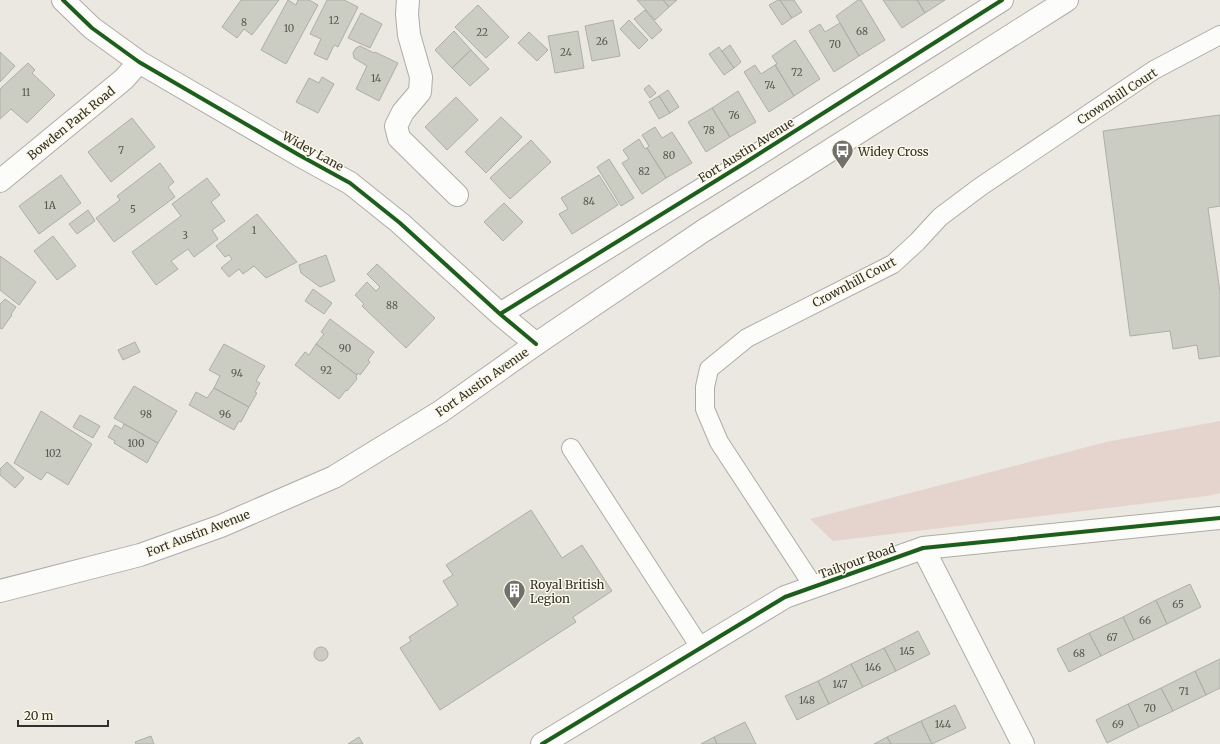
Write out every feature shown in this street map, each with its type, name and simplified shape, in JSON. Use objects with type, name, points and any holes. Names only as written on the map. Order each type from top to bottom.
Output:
[{"type":"street","name":"Widey Lane","points":[[64,0],[92,28],[139,62],[299,156],[350,183],[400,223],[500,314],[536,344]]},
{"type":"street","points":[[408,0],[407,14],[410,35],[421,77],[420,92],[403,112],[396,126],[399,138],[456,195]]},
{"type":"street","name":"Fort Austin Avenue","points":[[500,314],[743,164],[1002,0]]},
{"type":"street","name":"Fort Austin Avenue","points":[[0,590],[140,555],[221,526],[334,477],[440,412],[536,344],[745,204],[1067,0]]},
{"type":"street","name":"Bowden Park Road","points":[[0,181],[124,79],[139,62]]},
{"type":"street","name":"Tailyour Road","points":[[542,744],[700,647],[785,597],[923,548],[1220,518]]},
{"type":"street","points":[[923,548],[1023,744]]},
{"type":"lane","name":"Crownhill Court","points":[[814,587],[719,442],[705,409],[705,387],[709,369],[747,338],[893,264],[917,242],[940,217],[980,187],[1154,70],[1220,35]]},
{"type":"lane","points":[[571,448],[700,647]]},
{"type":"shaded area","points":[[1220,421],[1220,493],[1207,496],[833,541],[810,519],[1106,442]]},
{"type":"building","points":[[241,0],[279,0],[252,35],[244,29],[237,38],[222,27]]},
{"type":"building","points":[[288,0],[296,5],[298,0],[309,0],[318,5],[286,64],[261,50]]},
{"type":"building","points":[[327,0],[344,0],[358,7],[338,47],[334,45],[327,60],[314,54],[321,39],[310,34]]},
{"type":"building","points":[[637,0],[663,0],[669,7],[655,20]]},
{"type":"building","points":[[663,0],[677,0],[669,7]]},
{"type":"building","points":[[780,0],[792,18],[782,25],[769,5]]},
{"type":"building","points":[[780,0],[794,0],[802,12],[792,18]]},
{"type":"building","points":[[858,0],[861,0],[885,40],[859,56],[836,16]]},
{"type":"building","points":[[883,0],[917,0],[925,13],[902,28]]},
{"type":"building","points":[[917,0],[945,0],[925,13]]},
{"type":"building","points":[[478,5],[509,37],[486,58],[455,27]]},
{"type":"building","points":[[645,10],[662,30],[652,39],[634,19]]},
{"type":"building","points":[[361,13],[382,24],[370,48],[348,38]]},
{"type":"building","points":[[613,20],[620,56],[592,61],[585,26]]},
{"type":"building","points":[[629,20],[648,40],[639,49],[620,29]]},
{"type":"building","points":[[840,23],[859,56],[834,72],[809,31],[820,24],[825,32]]},
{"type":"building","points":[[454,31],[471,50],[452,68],[435,50]]},
{"type":"building","points":[[578,31],[584,68],[555,73],[548,36]]},
{"type":"building","points":[[529,32],[548,50],[537,61],[518,43]]},
{"type":"building","points":[[795,40],[820,79],[794,96],[775,65],[777,64],[772,56]]},
{"type":"building","points":[[730,45],[741,62],[734,68],[722,51]]},
{"type":"building","points":[[360,46],[398,63],[379,101],[356,89],[367,66],[354,58],[353,53],[356,48]]},
{"type":"building","points":[[719,47],[734,68],[724,75],[709,54]]},
{"type":"building","points":[[471,50],[489,69],[470,86],[452,68]]},
{"type":"building","points":[[0,52],[15,66],[0,82]]},
{"type":"building","points":[[28,63],[35,70],[32,73],[55,95],[27,123],[11,109],[0,119],[0,89]]},
{"type":"building","points":[[755,65],[761,74],[775,65],[794,96],[769,112],[744,72]]},
{"type":"building","points":[[322,77],[334,84],[318,113],[296,102],[309,78],[319,83]]},
{"type":"building","points":[[649,85],[656,93],[650,98],[644,89]]},
{"type":"building","points":[[668,90],[679,107],[670,113],[659,96]]},
{"type":"building","points":[[738,91],[756,122],[730,137],[712,108]]},
{"type":"building","points":[[659,96],[670,113],[659,119],[649,102]]},
{"type":"building","points":[[456,97],[478,120],[447,150],[425,127]]},
{"type":"building","points":[[712,108],[730,137],[706,152],[688,122]]},
{"type":"building","points":[[1220,115],[1220,206],[1208,208],[1220,292],[1220,356],[1199,359],[1197,345],[1173,349],[1170,331],[1130,336],[1103,131]]},
{"type":"building","points":[[501,117],[522,137],[486,173],[465,152]]},
{"type":"building","points":[[132,118],[155,147],[111,182],[88,152]]},
{"type":"building","points":[[655,127],[662,138],[672,132],[692,163],[666,178],[647,148],[649,146],[642,135]]},
{"type":"building","points":[[639,139],[645,149],[647,148],[666,178],[642,194],[622,163],[629,159],[623,150]]},
{"type":"building","points":[[531,140],[551,162],[510,199],[490,178]]},
{"type":"building","points":[[609,159],[634,198],[621,206],[597,167]]},
{"type":"building","points":[[160,163],[174,182],[168,187],[175,197],[114,242],[96,218],[120,200],[117,196]]},
{"type":"building","points":[[61,175],[81,203],[39,234],[19,206]]},
{"type":"building","points":[[599,175],[618,205],[572,234],[559,214],[568,209],[561,198]]},
{"type":"building","points":[[207,178],[220,195],[211,202],[225,221],[212,230],[218,239],[194,257],[188,249],[171,261],[178,269],[156,285],[132,252],[181,216],[172,204]]},
{"type":"building","points":[[504,203],[523,222],[503,241],[484,222]]},
{"type":"building","points":[[88,210],[95,221],[77,234],[69,224]]},
{"type":"building","points":[[257,214],[297,262],[266,278],[254,266],[243,274],[239,269],[229,277],[221,268],[232,259],[229,255],[225,257],[216,246]]},
{"type":"building","points":[[53,236],[76,266],[57,280],[34,251]]},
{"type":"building","points":[[326,255],[335,281],[320,287],[301,273],[299,265]]},
{"type":"building","points":[[0,256],[36,282],[19,305],[0,290]]},
{"type":"building","points":[[377,264],[435,318],[406,348],[362,306],[364,304],[355,295],[367,282],[376,291],[380,287],[367,274]]},
{"type":"building","points":[[313,289],[332,303],[324,314],[305,301]]},
{"type":"building","points":[[5,299],[16,307],[2,329],[0,328],[0,304]]},
{"type":"building","points":[[330,319],[374,352],[368,360],[370,362],[360,375],[358,373],[357,375],[316,344],[324,334],[321,332]]},
{"type":"building","points":[[135,342],[140,352],[123,360],[118,350]]},
{"type":"building","points":[[224,344],[265,366],[256,381],[260,383],[255,392],[257,393],[249,407],[214,388],[220,376],[209,370]]},
{"type":"building","points":[[316,344],[357,375],[357,379],[339,399],[295,365],[305,352],[309,355]]},
{"type":"building","points":[[134,386],[177,411],[158,443],[114,418]]},
{"type":"building","points":[[214,388],[249,407],[241,422],[239,421],[234,430],[189,405],[196,392],[207,398]]},
{"type":"building","points":[[41,411],[92,444],[68,485],[47,472],[41,480],[14,463]]},
{"type":"building","points":[[80,415],[100,426],[93,438],[73,427]]},
{"type":"building","points":[[124,424],[158,443],[147,463],[114,443],[115,441],[108,437],[115,425],[122,429]]},
{"type":"building","points":[[7,462],[24,478],[15,488],[0,475],[0,469]]},
{"type":"building","name":"Royal British Legion","points":[[531,510],[562,558],[582,545],[612,591],[573,617],[576,622],[440,710],[400,648],[411,641],[409,637],[458,605],[443,581],[453,575],[446,565]]},
{"type":"building","points":[[1190,584],[1201,607],[1167,624],[1156,600]]},
{"type":"building","points":[[1156,600],[1167,624],[1134,640],[1123,617]]},
{"type":"building","points":[[1123,617],[1134,640],[1101,656],[1089,633]]},
{"type":"building","points":[[918,631],[930,654],[896,671],[884,648]]},
{"type":"building","points":[[1089,633],[1101,656],[1069,672],[1057,649]]},
{"type":"building","points":[[318,647],[324,647],[328,651],[328,657],[324,661],[318,661],[314,657],[314,651]]},
{"type":"building","points":[[884,648],[896,671],[863,687],[851,664]]},
{"type":"building","points":[[1220,659],[1220,688],[1206,695],[1195,671]]},
{"type":"building","points":[[851,664],[863,687],[829,704],[818,681]]},
{"type":"building","points":[[1195,671],[1206,695],[1173,711],[1161,688]]},
{"type":"building","points":[[818,681],[829,704],[797,720],[785,696]]},
{"type":"building","points":[[1161,688],[1173,711],[1139,727],[1128,704]]},
{"type":"building","points":[[1128,704],[1139,727],[1107,743],[1096,720]]},
{"type":"building","points":[[955,705],[966,728],[932,744],[921,721]]},
{"type":"building","points":[[921,721],[932,744],[891,744],[887,737]]},
{"type":"building","points":[[745,722],[756,744],[717,744],[714,737]]},
{"type":"building","points":[[151,736],[154,744],[136,744],[135,742]]},
{"type":"building","points":[[359,737],[363,744],[348,744]]},
{"type":"building","points":[[714,737],[717,744],[701,744]]},
{"type":"building","points":[[887,737],[891,744],[874,744]]},
{"type":"cycle path","points":[[63,0],[92,28],[139,62],[350,183],[400,223],[500,314],[536,344]]},
{"type":"cycle path","points":[[500,314],[743,164],[1002,0]]},
{"type":"cycle path","points":[[542,744],[785,597],[923,548],[1220,518]]},
{"type":"place","name":"Widey Cross","points":[[843,170]]},
{"type":"place","name":"Royal British Legion","points":[[515,610]]}]
